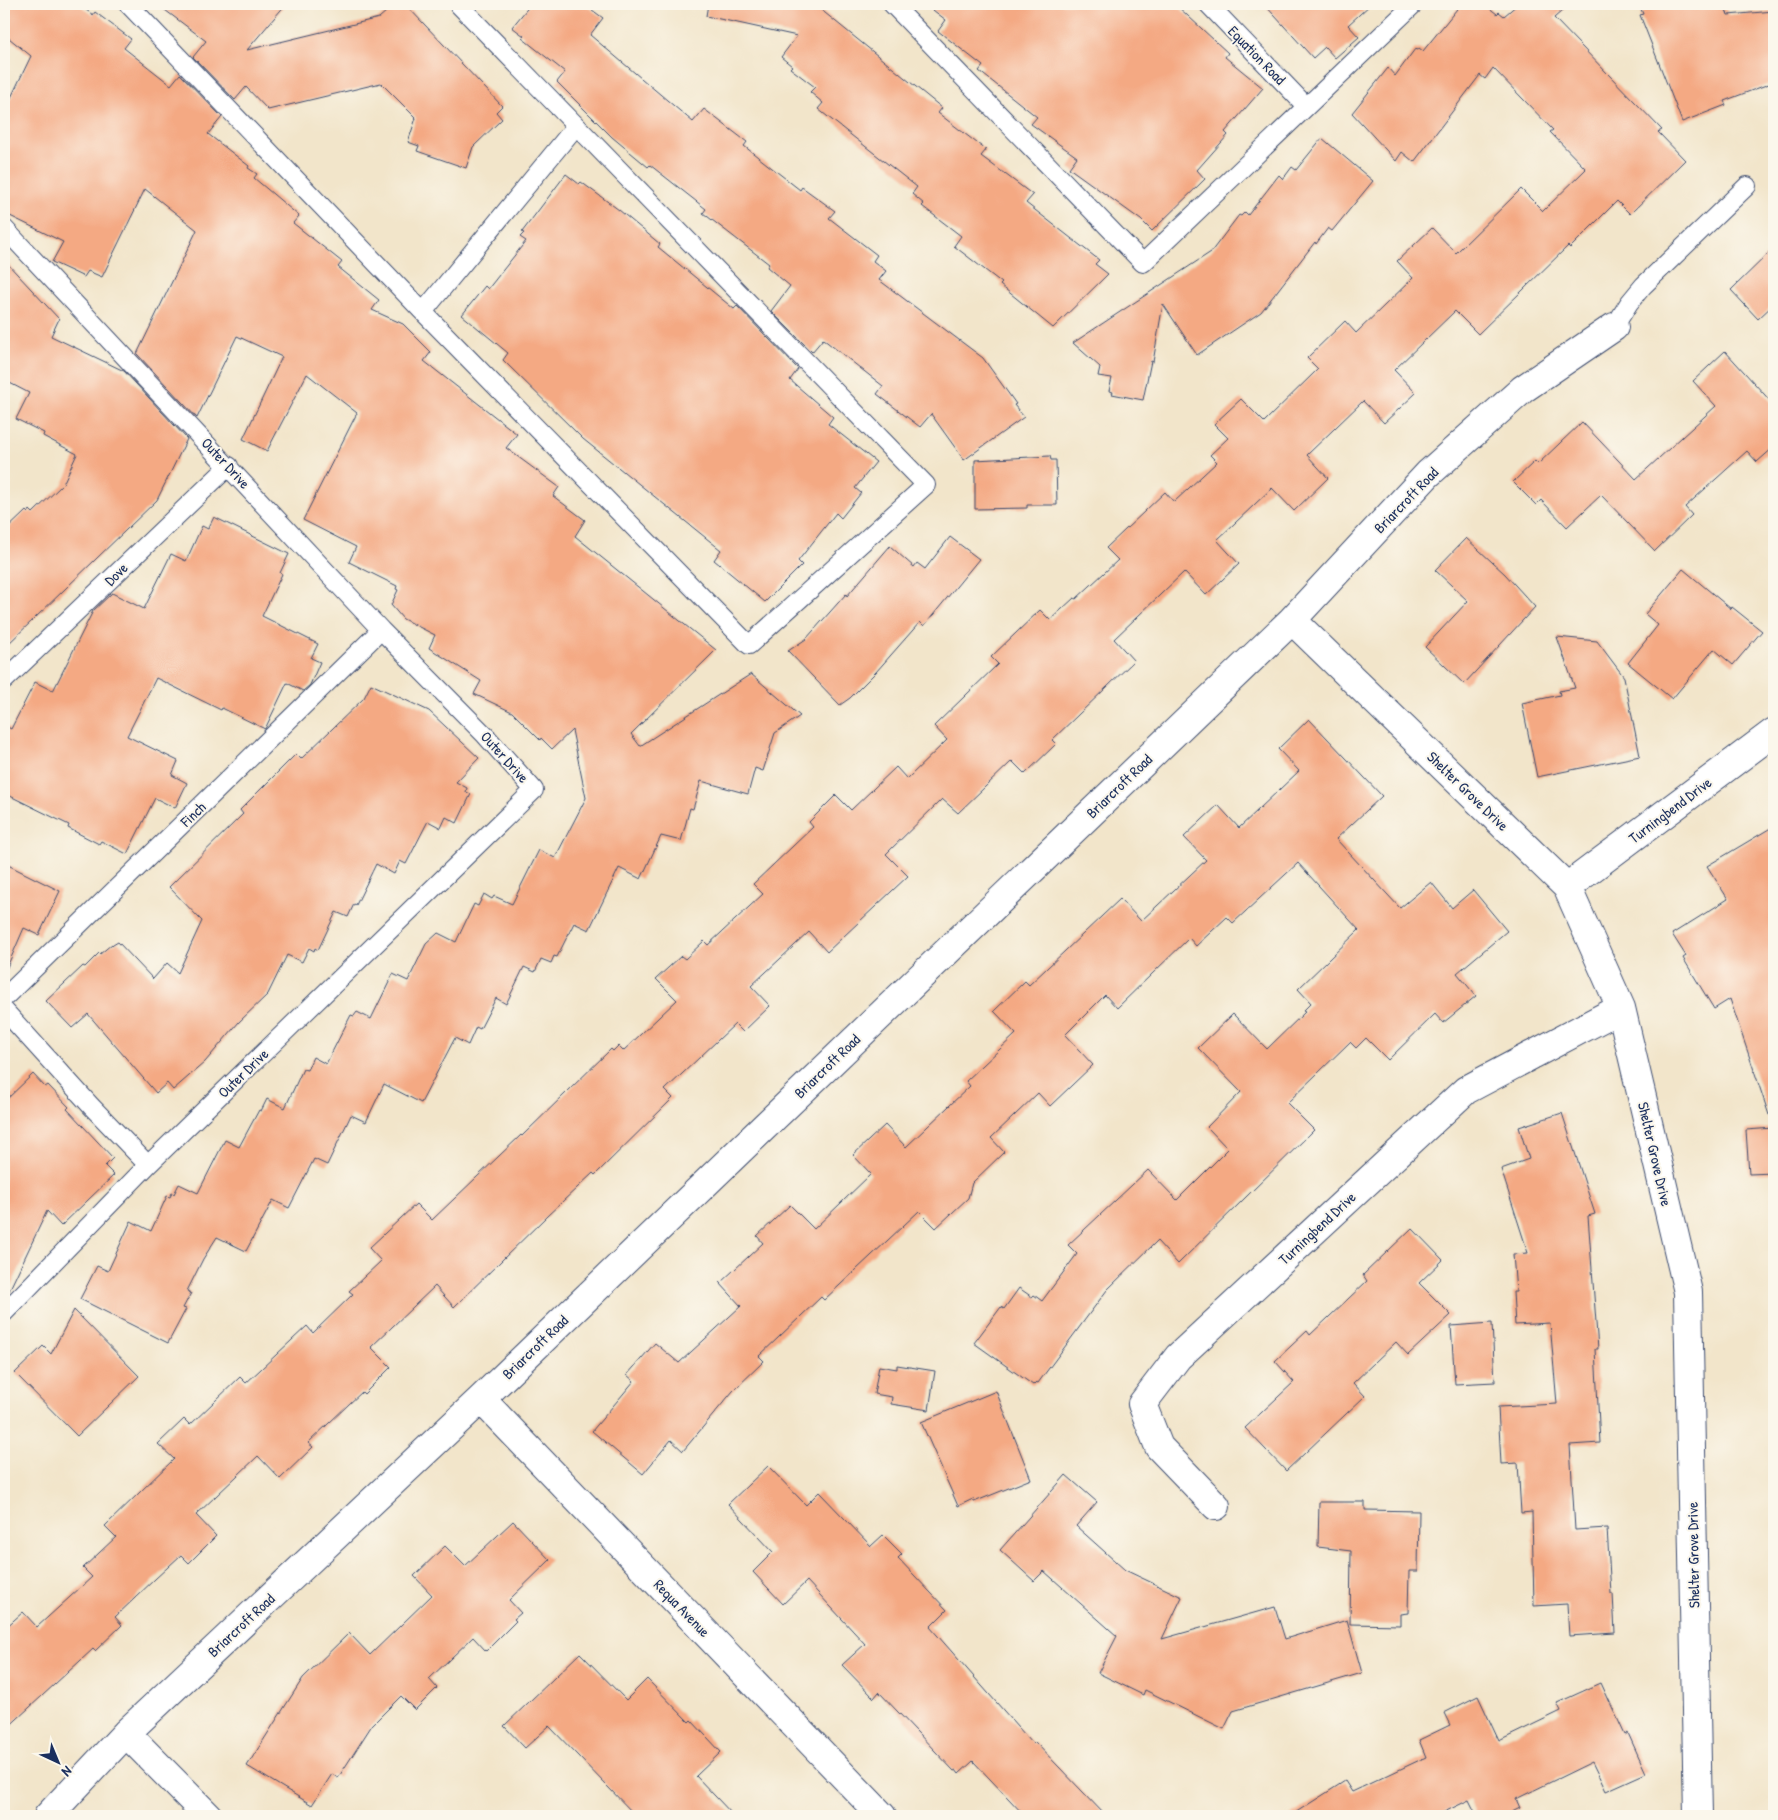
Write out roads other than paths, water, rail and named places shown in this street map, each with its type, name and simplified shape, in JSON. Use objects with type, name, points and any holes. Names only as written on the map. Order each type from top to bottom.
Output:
[{"type":"street","name":"Briarcroft Road","points":[[48,1816],[126,1732],[481,1399],[1292,620],[1436,468],[1523,389],[1614,327]]},
{"type":"street","name":"Shelter Grove Drive","points":[[1292,620],[1567,887],[1621,1008],[1688,1292],[1698,1816]]},
{"type":"street","name":"Turningbend Drive","points":[[1567,887],[1774,732]]},
{"type":"street","name":"Turningbend Drive","points":[[1216,1506],[1159,1447],[1142,1404],[1178,1357],[1466,1090],[1621,1008]]},
{"type":"street","name":"Requa Avenue","points":[[481,1399],[882,1816]]},
{"type":"street","points":[[126,1732],[208,1816]]},
{"type":"lane","points":[[128,4],[423,312],[749,645],[926,485],[576,126],[464,6]]},
{"type":"lane","points":[[892,4],[1143,263],[1414,4]]},
{"type":"lane","name":"Equation Road","points":[[1208,4],[1306,106]]},
{"type":"lane","points":[[423,312],[576,126]]},
{"type":"lane","points":[[1614,327],[1629,303],[1643,286],[1747,186]]},
{"type":"lane","name":"Outer Drive","points":[[4,228],[381,630],[485,735],[534,790],[148,1165],[4,1313]]},
{"type":"lane","name":"Dove","points":[[4,681],[229,466]]},
{"type":"lane","name":"Finch","points":[[4,998],[381,630]]},
{"type":"lane","points":[[4,1010],[91,1106],[148,1165]]}]
